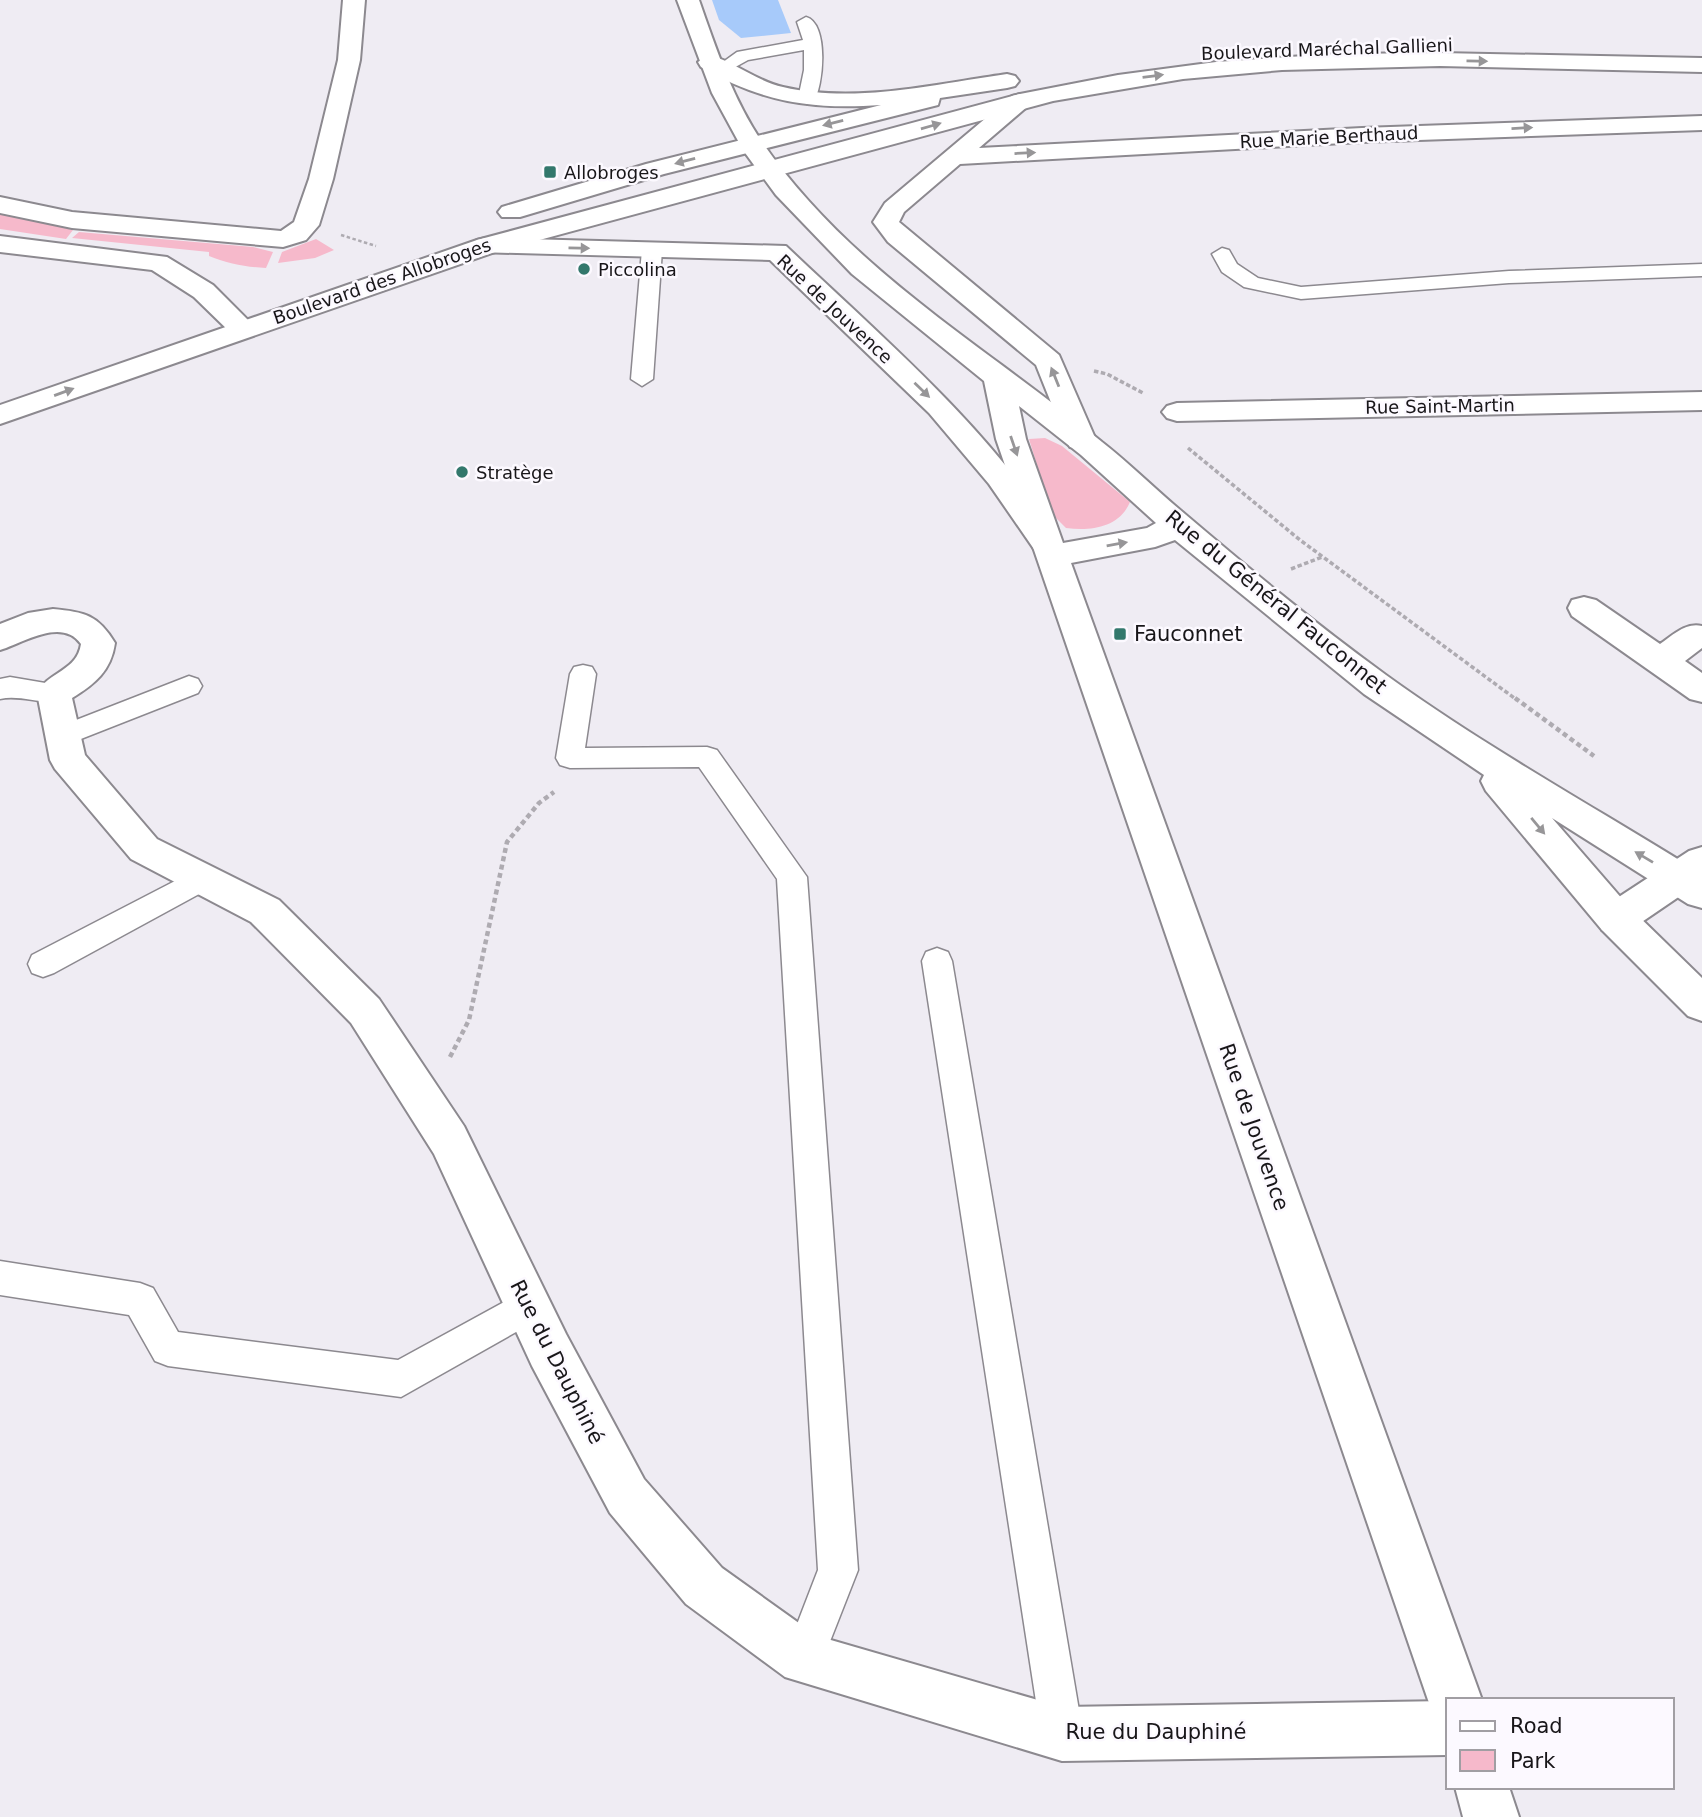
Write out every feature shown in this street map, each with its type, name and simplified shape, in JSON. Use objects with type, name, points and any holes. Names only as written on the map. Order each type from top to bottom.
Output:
[{"type":"street","points":[[0,205],[72,220],[283,239],[296,234],[309,215],[349,60],[354,0]]},
{"type":"street","name":"Rue du Général Fauconnet","points":[[688,0],[751,144],[787,193],[846,258],[998,379],[1081,440],[1178,525],[1334,653],[1478,755],[1694,878]]},
{"type":"street","name":"Boulevard Maréchal Gallieni","points":[[771,170],[1014,91],[1121,62],[1266,47],[1541,44],[1702,46]]},
{"type":"street","name":"Boulevard Maréchal Gallieni","points":[[751,144],[1014,91],[1281,63],[1367,60],[1702,65]]},
{"type":"street","points":[[715,66],[777,95],[807,99],[1014,91]]},
{"type":"street","points":[[957,157],[1014,91]]},
{"type":"street","name":"Rue Marie Berthaud","points":[[957,157],[1376,134],[1702,123]]},
{"type":"street","name":"Boulevard des Allobroges","points":[[484,233],[557,197],[751,144]]},
{"type":"street","name":"Rue du Général Fauconnet","points":[[957,157],[894,208],[886,222],[897,236],[1049,361],[1081,440]]},
{"type":"street","name":"Boulevard des Allobroges","points":[[0,389],[484,233],[771,170]]},
{"type":"street","name":"Rue de Jouvence","points":[[484,233],[652,250],[777,252],[939,407],[1000,477],[1054,555]]},
{"type":"street","points":[[0,244],[158,263],[190,280],[239,313]]},
{"type":"street","name":"Boulevard des Allobroges","points":[[0,415],[239,313]]},
{"type":"street","name":"Rue de Jouvence","points":[[998,379],[1011,439],[1454,1698]]},
{"type":"street","name":"Rue Saint-Martin","points":[[1177,412],[1702,401]]},
{"type":"street","points":[[1054,555],[1155,537],[1178,525]]},
{"type":"street","points":[[1584,608],[1702,690]]},
{"type":"street","points":[[0,638],[34,621],[54,619],[78,623],[95,634],[99,646],[96,659],[58,715]]},
{"type":"street","points":[[1661,661],[1695,636]]},
{"type":"street","name":"Rue du Dauphiné","points":[[58,715],[68,760],[144,849],[265,911],[365,1011],[449,1140],[528,1306],[627,1496],[704,1586],[804,1658],[1062,1734],[1446,1728]]},
{"type":"street","name":"Rue du Général Fauconnet","points":[[1478,755],[1616,919],[1702,1004]]},
{"type":"street","name":"Rue du Général Fauconnet","points":[[1616,919],[1694,878]]},
{"type":"street","points":[[1483,1789],[1491,1817]]},
{"type":"lane","points":[[806,22],[814,43],[814,78],[807,99]]},
{"type":"lane","points":[[715,66],[781,47],[814,43]]},
{"type":"lane","points":[[642,379],[652,250]]},
{"type":"lane","points":[[1222,254],[1229,268],[1251,283],[1300,293],[1509,277],[1702,270]]},
{"type":"lane","points":[[583,674],[570,758],[707,757],[792,877],[838,1570],[804,1658]]},
{"type":"lane","points":[[0,689],[10,687],[58,715],[189,686]]},
{"type":"lane","points":[[43,964],[202,879]]},
{"type":"lane","points":[[937,961],[1062,1734]]},
{"type":"lane","points":[[0,1278],[140,1300],[168,1348],[401,1379],[528,1306]]},
{"type":"path","points":[[309,215],[339,234],[384,248]]},
{"type":"path","points":[[1049,361],[1107,374],[1177,412],[1191,440],[1188,448],[1300,540],[1594,756]]},
{"type":"path","points":[[426,1104],[470,1020],[507,842],[539,803],[599,758]]},
{"type":"green space","points":[[0,212],[73,230],[66,239],[0,229]]},
{"type":"green space","points":[[79,232],[253,247],[273,252],[266,268],[251,267],[216,259],[209,256],[209,252],[72,238]]},
{"type":"green space","points":[[316,239],[334,250],[315,258],[278,263],[282,252]]},
{"type":"green space","points":[[1045,438],[1062,446],[1130,502],[1125,511],[1103,526],[1066,528],[1052,514],[1029,439]]},
{"type":"water","points":[[712,0],[778,0],[791,33],[741,38],[719,20]]},
{"type":"place","name":"Allobroges","points":[[550,172]]},
{"type":"place","name":"Piccolina","points":[[584,269]]},
{"type":"place","name":"Stratège","points":[[462,472]]},
{"type":"place","name":"Fauconnet","points":[[1120,634]]}]
